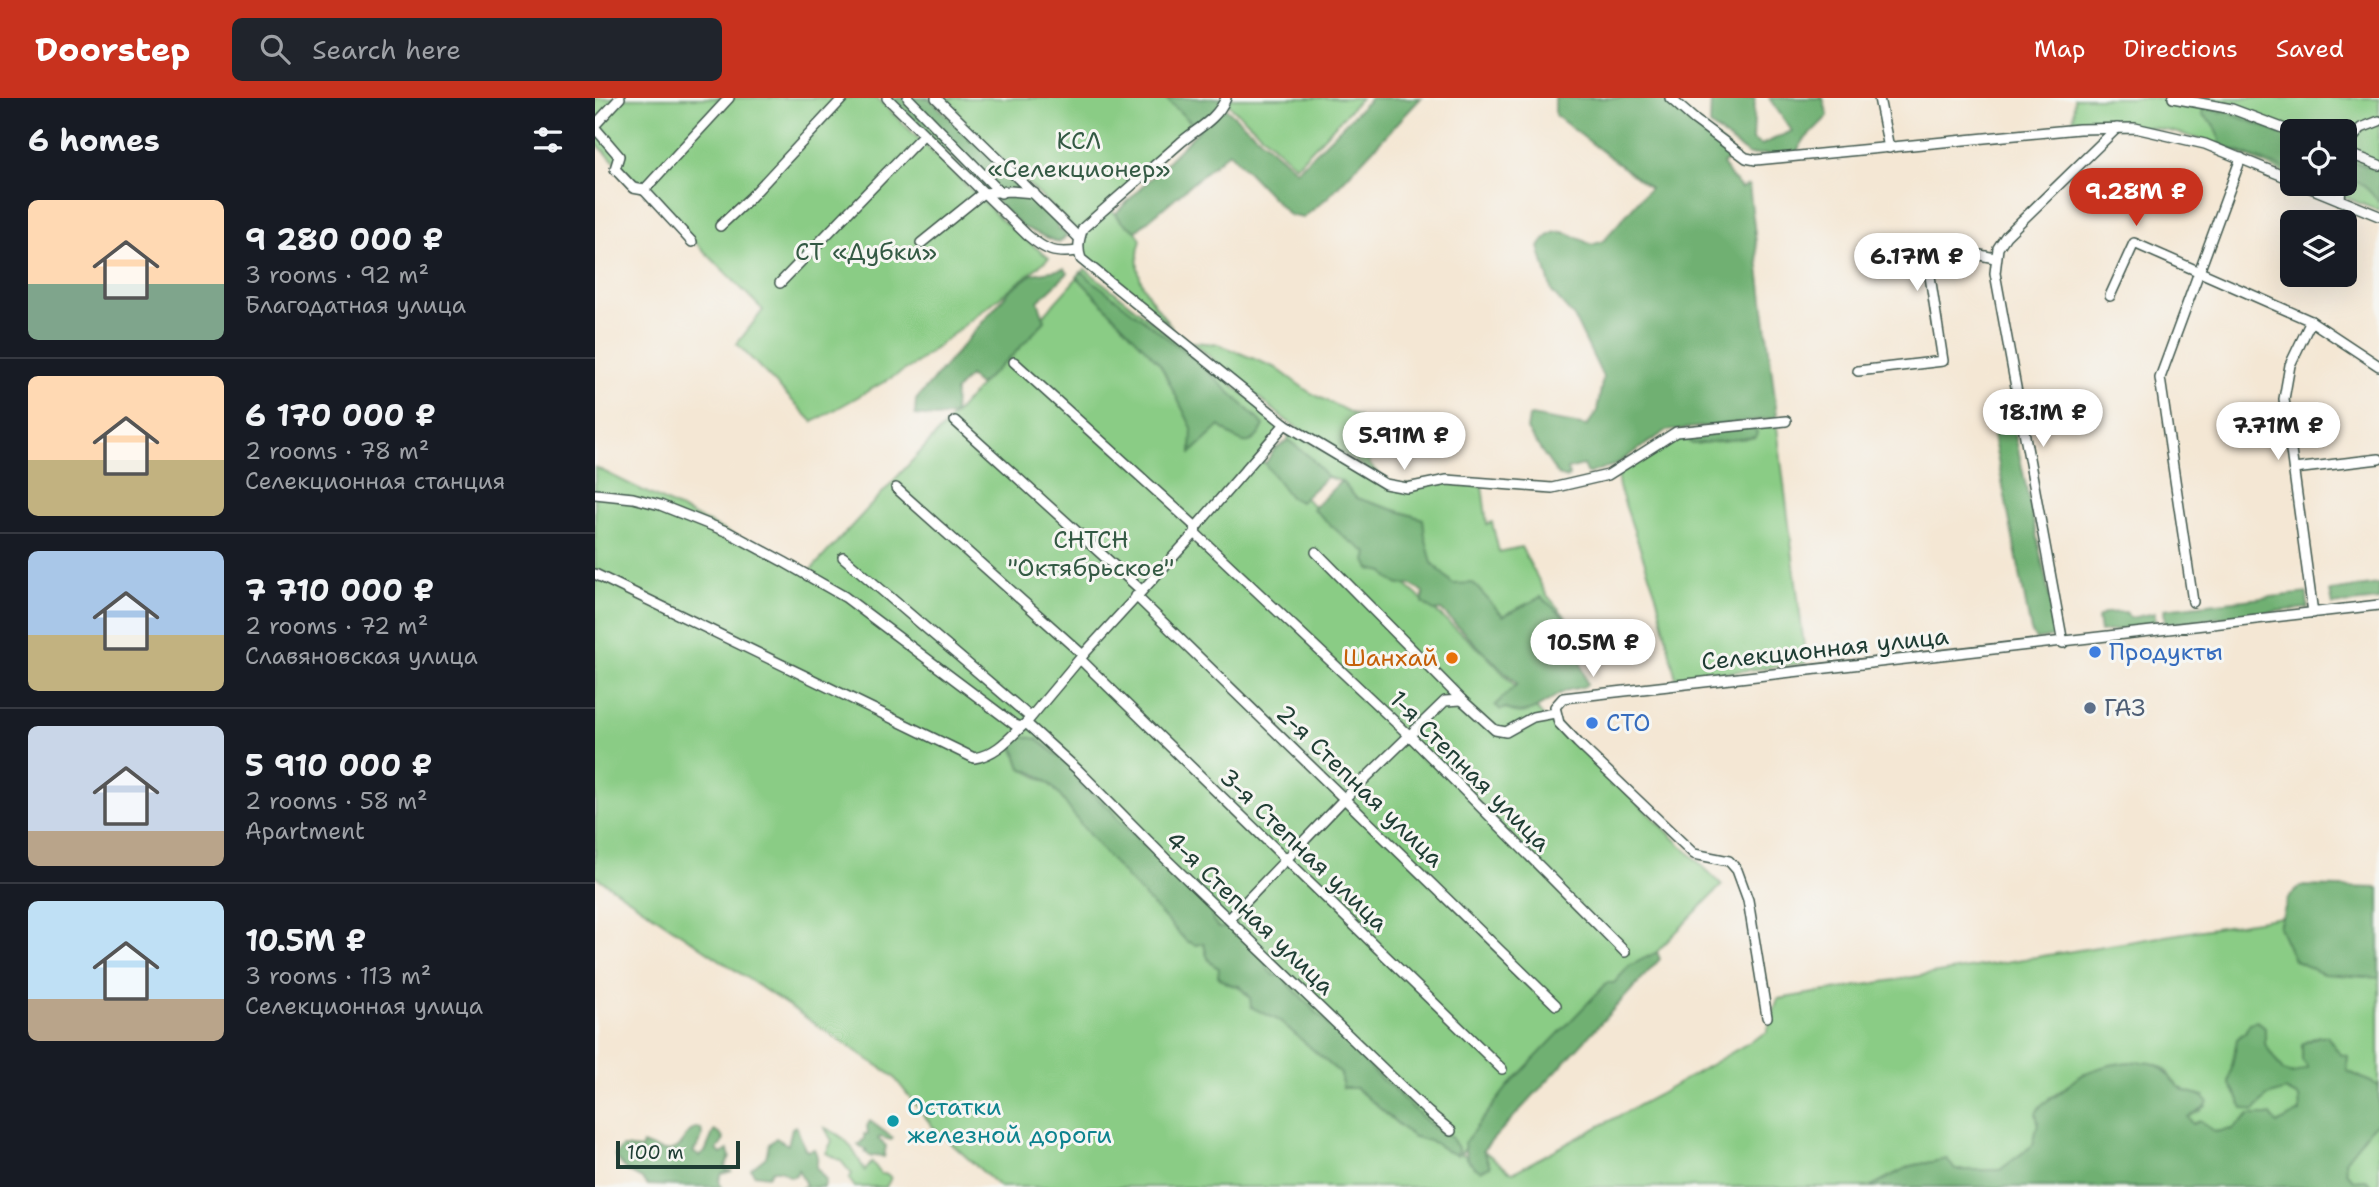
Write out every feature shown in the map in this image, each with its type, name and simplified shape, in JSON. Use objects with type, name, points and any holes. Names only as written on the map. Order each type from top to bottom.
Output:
[{"type":"street","points":[[620,98],[595,126],[619,156],[615,169],[633,188],[644,190],[692,242]]},
{"type":"street","points":[[644,190],[729,98]]},
{"type":"street","points":[[720,226],[750,198],[843,98]]},
{"type":"street","points":[[887,98],[1040,246],[1057,254],[1078,251]]},
{"type":"street","points":[[908,98],[1001,193]]},
{"type":"street","points":[[936,98],[1079,237]]},
{"type":"street","points":[[1226,98],[1221,109],[1210,120],[1190,134],[1083,228],[1078,251],[1081,259],[1285,424],[1385,484],[1408,488],[1447,480],[1552,488],[1608,475],[1676,432],[1786,421]]},
{"type":"street","points":[[1670,98],[1746,158],[1767,159],[2091,129],[2135,128],[2168,134],[2241,158],[2280,174]]},
{"type":"street","points":[[1879,98],[1889,148]]},
{"type":"street","points":[[2173,98],[2232,109],[2280,127]]},
{"type":"street","points":[[2357,134],[2361,128],[2379,121]]},
{"type":"street","points":[[2063,643],[2005,332],[1995,258],[2006,236],[2117,128]]},
{"type":"street","points":[[2091,129],[2100,137],[2101,144]]},
{"type":"street","points":[[780,283],[923,135]]},
{"type":"street","points":[[2357,155],[2379,165]]},
{"type":"street","points":[[2193,602],[2161,378],[2241,158]]},
{"type":"street","points":[[921,243],[983,193],[1034,193]]},
{"type":"street","points":[[2330,196],[2379,216]]},
{"type":"street","points":[[2340,196],[2340,200]]},
{"type":"street","points":[[2110,296],[2134,243],[2311,321],[2379,366]]},
{"type":"street","points":[[1859,370],[1943,361],[1928,263],[1975,254],[1995,258]]},
{"type":"street","points":[[2311,321],[2290,365],[2284,399],[2313,613]]},
{"type":"street","name":"1-я Степная улица","points":[[1014,362],[1195,530],[1410,736],[1625,952]]},
{"type":"street","name":"2-я Степная улица","points":[[955,421],[1139,593],[1556,1005]]},
{"type":"street","points":[[595,574],[974,758],[982,757],[1004,745],[1026,722],[1285,424]]},
{"type":"street","points":[[2294,469],[2379,459]]},
{"type":"street","name":"3-я Степная улица","points":[[896,488],[1082,657],[1502,1069]]},
{"type":"street","points":[[595,494],[633,498],[660,505],[728,532],[845,597],[1015,725],[1026,722]]},
{"type":"street","points":[[1316,552],[1462,700]]},
{"type":"street","name":"4-я Степная улица","points":[[843,557],[1078,770],[1428,1112],[1451,1131]]},
{"type":"street","name":"Селекционная улица","points":[[1462,700],[1495,730],[1501,732],[1518,727],[1533,717],[1555,713],[1556,704],[1567,696],[2063,643],[2379,605]]},
{"type":"street","points":[[1229,919],[1345,798],[1445,701],[1462,700]]},
{"type":"street","points":[[1555,713],[1559,723],[1578,743],[1694,855],[1729,861],[1737,870],[1748,900],[1767,1017]]},
{"type":"green space","name":"СТ «Дубки»","points":[[595,98],[877,98],[1004,222],[1049,258],[914,365],[813,422],[737,344],[763,310],[595,142]]},
{"type":"green space","points":[[889,98],[929,98],[1055,219],[1059,229],[1067,235],[1059,243],[1023,227]]},
{"type":"green space","name":"КСЛ «Селекционер»","points":[[936,98],[1361,98],[1296,166],[1227,103],[1194,126],[1078,231]]},
{"type":"green space","points":[[1165,98],[1220,98],[1222,105],[1297,171],[1371,98],[1421,98],[1328,197],[1303,218],[1289,215],[1229,152],[1136,231],[1121,221],[1116,213],[1199,130]]},
{"type":"green space","points":[[1555,98],[1667,98],[1728,147],[1733,155],[1723,164],[1741,188],[1749,185],[1777,415],[1775,418],[1666,431],[1615,465],[1587,474],[1583,465],[1568,469],[1569,476],[1566,478],[1558,475],[1527,430],[1531,416],[1587,426],[1597,411],[1603,377],[1574,317],[1552,292],[1539,247],[1551,234],[1557,232],[1570,234],[1592,245],[1603,241],[1650,188],[1555,115]]},
{"type":"green space","points":[[1711,98],[1755,98],[1753,140],[1761,145],[1792,131],[1769,98],[1823,98],[1828,116],[1804,140],[1796,153],[1749,155],[1710,125]]},
{"type":"green space","points":[[2074,98],[2379,98],[2379,211],[2342,196],[2357,196],[2357,119],[2280,119],[2280,171],[2217,145],[2158,128],[2073,127]]},
{"type":"green space","points":[[2203,108],[2231,114],[2280,133],[2280,167],[2220,145],[2215,127],[2202,115]]},
{"type":"green space","points":[[2357,163],[2379,170],[2379,202],[2364,185],[2357,182]]},
{"type":"green space","points":[[1110,208],[1121,221],[1136,231],[1141,240],[1138,253],[1140,276],[1149,297],[1172,327],[1084,257],[1082,250],[1086,230]]},
{"type":"green space","points":[[1064,269],[1068,273],[1038,301],[1045,321],[1013,355],[979,385],[969,376],[955,391],[954,415],[915,415],[916,400],[1010,290],[1032,274]]},
{"type":"green space","name":"СНТСН \"Октябрьское\"","points":[[1085,269],[1286,427],[1261,460],[1485,654],[1545,718],[1557,724],[1722,885],[1461,1153],[1235,948],[1020,735],[1012,744],[1021,768],[1048,783],[1064,798],[1082,826],[1204,943],[1210,961],[1263,1011],[1280,1021],[1341,1074],[1341,1081],[1356,1088],[1412,1136],[1433,1142],[1447,1151],[1465,1155],[1470,1163],[1490,1166],[1483,1150],[1514,1172],[1658,1095],[1767,1032],[1778,999],[2282,917],[2279,927],[2379,978],[2379,1086],[2347,1071],[2332,1041],[2319,1036],[2307,1041],[2308,1068],[2293,1074],[2283,1071],[2265,1044],[2265,1028],[2250,1023],[2237,1039],[2267,1096],[2285,1090],[2299,1097],[2301,1112],[2277,1124],[2249,1115],[2233,1129],[2214,1132],[2201,1121],[2193,1124],[2188,1117],[2202,1110],[2204,1096],[2180,1088],[2165,1069],[2145,1062],[2107,1066],[2084,1074],[2049,1098],[2038,1123],[2033,1145],[2000,1170],[1955,1170],[1947,1159],[1910,1166],[1870,1187],[1000,1187],[934,1128],[893,1076],[595,876],[595,467],[809,572]]},
{"type":"green space","points":[[1081,272],[1197,361],[1264,425],[1254,440],[1238,440],[1220,426],[1191,453],[1192,428],[1160,364],[1077,277]]},
{"type":"green space","points":[[1192,342],[1218,344],[1276,368],[1309,392],[1359,417],[1370,465],[1383,478],[1287,421]]},
{"type":"green space","points":[[1750,427],[1777,427],[1806,663],[1676,679],[1657,598],[1619,487],[1617,473],[1682,436],[1691,433],[1689,442],[1693,444],[1755,437]]},
{"type":"green space","points":[[1750,427],[1757,431],[1756,437],[1693,444],[1689,442],[1691,433]]},
{"type":"green space","points":[[1290,430],[1384,486],[1447,482],[1482,486],[1487,524],[1492,522],[1499,552],[1521,547],[1546,594],[1570,622],[1541,597],[1503,616],[1446,580],[1430,558],[1423,519],[1356,498],[1341,481],[1327,477],[1311,458],[1288,440]]},
{"type":"green space","points":[[2014,430],[2058,636],[2036,640],[2031,631],[1993,435]]},
{"type":"green space","points":[[1288,440],[1311,458],[1327,477],[1300,502],[1290,497],[1265,464],[1274,450]]},
{"type":"green space","points":[[1341,481],[1356,498],[1423,519],[1432,563],[1453,584],[1473,583],[1503,616],[1541,597],[1570,622],[1587,685],[1564,691],[1527,712],[1513,712],[1506,708],[1501,710],[1495,705],[1517,684],[1441,610],[1434,611],[1423,603],[1423,592],[1409,584],[1399,585],[1384,572],[1370,569],[1366,561],[1368,553],[1344,537],[1313,509]]},
{"type":"green space","points":[[2379,584],[2379,600],[2333,605],[2330,591]]},
{"type":"green space","points":[[2307,593],[2308,608],[2165,624],[2164,609]]},
{"type":"green space","points":[[2126,612],[2130,618],[2155,613],[2155,626],[2100,632],[2098,618],[2105,613]]},
{"type":"green space","points":[[1023,736],[1037,739],[1070,766],[1080,783],[1210,908],[1213,921],[1219,928],[1229,928],[1263,956],[1269,971],[1281,976],[1382,1080],[1393,1087],[1435,1129],[1451,1137],[1458,1148],[1457,1155],[1433,1142],[1412,1136],[1356,1088],[1343,1088],[1341,1074],[1280,1021],[1251,1007],[1250,997],[1240,986],[1230,985],[1220,978],[1219,968],[1208,958],[1204,943],[1196,945],[1186,941],[1107,856],[1057,792],[1033,772],[1021,768],[1013,744]]},
{"type":"green space","points":[[2300,886],[2379,888],[2379,978],[2323,974],[2294,960],[2279,927],[2288,898]]},
{"type":"green space","points":[[1657,952],[1660,959],[1483,1150],[1490,1166],[1481,1171],[1473,1166],[1464,1143],[1509,1085],[1607,983],[1614,983],[1629,966]]},
{"type":"green space","points":[[2257,1021],[2265,1028],[2265,1044],[2283,1071],[2293,1074],[2308,1068],[2302,1060],[2302,1044],[2319,1036],[2327,1036],[2340,1054],[2348,1056],[2347,1071],[2379,1086],[2379,1122],[2370,1129],[2345,1161],[2346,1172],[2354,1181],[2366,1180],[2374,1187],[1870,1187],[1910,1166],[1947,1159],[1955,1170],[2000,1170],[2033,1145],[2038,1123],[2036,1113],[2044,1103],[2085,1074],[2122,1063],[2142,1062],[2157,1065],[2179,1087],[2205,1098],[2208,1101],[2206,1106],[2188,1117],[2193,1124],[2201,1121],[2215,1132],[2233,1129],[2249,1115],[2271,1115],[2277,1124],[2300,1112],[2299,1097],[2285,1090],[2267,1096],[2254,1111],[2243,1108],[2229,1082],[2237,1039],[2250,1023]]},
{"type":"green space","points":[[870,1121],[893,1138],[878,1139],[886,1146],[884,1157],[871,1157],[865,1152],[867,1150],[858,1145],[864,1139],[864,1134],[868,1134],[867,1126]]},
{"type":"green space","points":[[2379,1122],[2379,1187],[2374,1187],[2366,1180],[2354,1181],[2346,1172],[2345,1160]]},
{"type":"green space","points":[[796,1126],[805,1149],[815,1151],[816,1167],[826,1180],[824,1187],[803,1187],[806,1185],[798,1169],[796,1175],[791,1177],[780,1170],[773,1170],[768,1176],[754,1174],[751,1169],[766,1157],[769,1144],[776,1138],[788,1145],[792,1128]]},
{"type":"green space","points":[[695,1128],[701,1129],[702,1133],[693,1152],[699,1156],[705,1152],[714,1131],[720,1133],[724,1140],[717,1150],[721,1154],[728,1150],[730,1157],[725,1166],[726,1170],[732,1171],[722,1174],[719,1180],[721,1187],[647,1185],[627,1171],[615,1156],[622,1147],[641,1149],[643,1144],[663,1151],[672,1150],[682,1144],[686,1135]]},
{"type":"green space","points":[[825,1128],[846,1141],[865,1171],[872,1162],[881,1174],[887,1174],[891,1178],[886,1187],[855,1187],[849,1179],[852,1174],[841,1161],[826,1153],[832,1141]]},
{"type":"place","name":"Продукты","points":[[2095,652]]},
{"type":"place","name":"Шанхай","points":[[1452,658]]},
{"type":"place","name":"ГАЗ","points":[[2090,708]]},
{"type":"place","name":"СТО","points":[[1592,723]]},
{"type":"place","name":"Остатки железной дороги","points":[[893,1121]]}]
